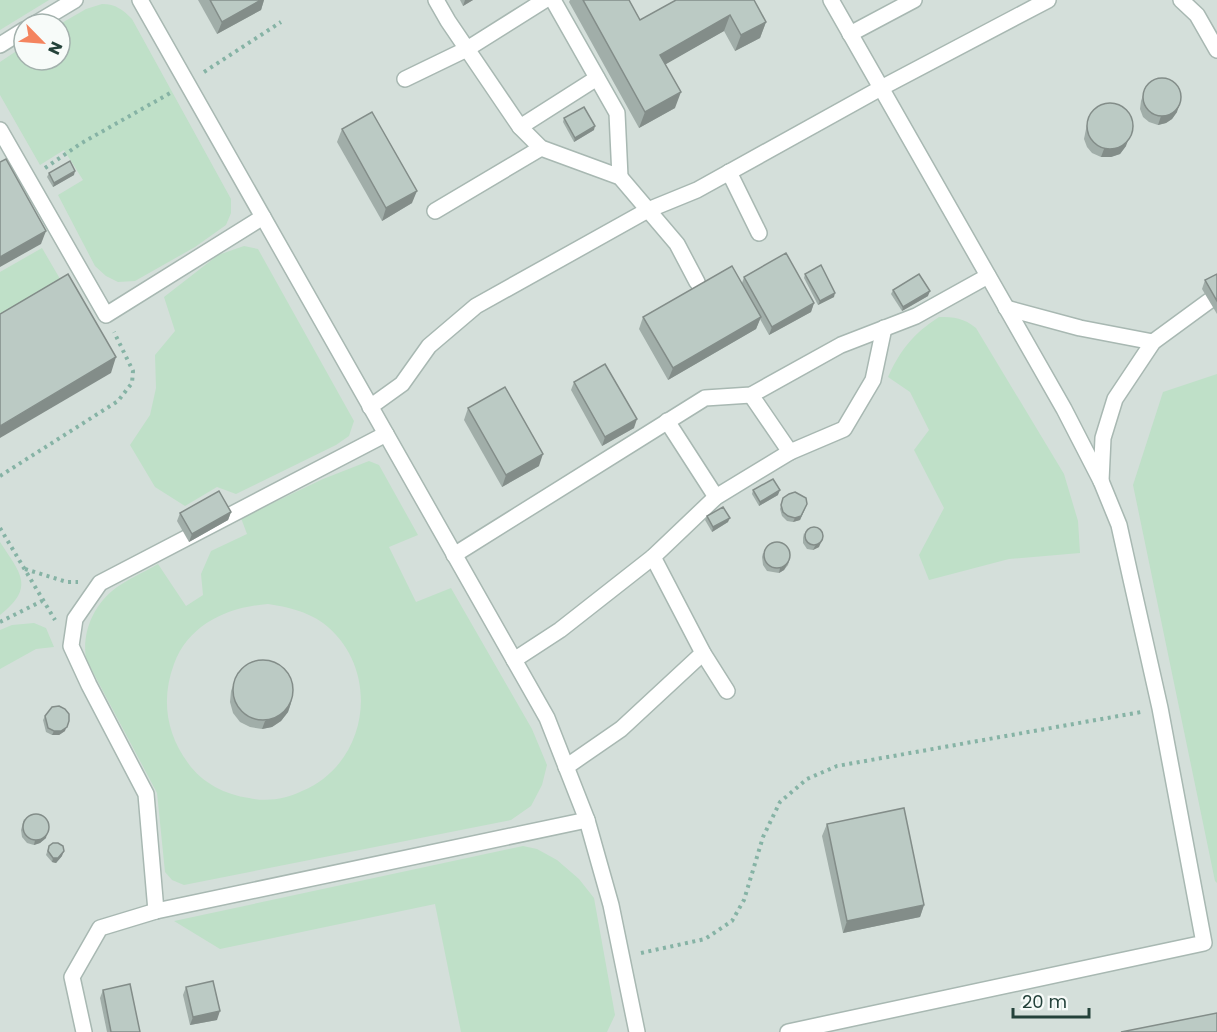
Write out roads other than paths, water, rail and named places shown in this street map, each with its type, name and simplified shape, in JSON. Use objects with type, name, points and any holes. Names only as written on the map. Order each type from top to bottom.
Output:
[{"type":"lane","points":[[55,12],[75,0]]},
{"type":"lane","points":[[140,0],[547,718],[587,820],[611,905],[637,1032]]},
{"type":"lane","points":[[436,0],[520,127],[540,148],[620,177],[677,244],[697,282]]},
{"type":"lane","points":[[405,79],[467,49],[545,0]]},
{"type":"lane","points":[[553,0],[617,113],[620,177]]},
{"type":"lane","points":[[789,1032],[1204,943],[1160,708],[1119,525],[1101,481],[1064,409],[831,0]]},
{"type":"lane","points":[[850,34],[914,0]]},
{"type":"lane","points":[[370,406],[402,384],[429,346],[476,306],[648,210],[698,190],[881,88],[1048,0]]},
{"type":"lane","points":[[1181,0],[1197,15],[1217,50]]},
{"type":"lane","points":[[520,127],[597,78]]},
{"type":"lane","points":[[0,130],[106,315],[262,217]]},
{"type":"lane","points":[[435,211],[540,148]]},
{"type":"lane","points":[[729,172],[759,233]]},
{"type":"lane","points":[[454,555],[705,398],[751,394],[841,345],[916,316],[988,276]]},
{"type":"lane","points":[[1101,481],[1104,438],[1115,399],[1154,342],[1209,301]]},
{"type":"lane","points":[[1006,308],[1080,328],[1154,342]]},
{"type":"lane","points":[[514,660],[560,630],[653,557],[716,497],[790,452],[844,429],[873,380],[884,328]]},
{"type":"lane","points":[[751,394],[790,452]]},
{"type":"lane","points":[[667,421],[716,497]]},
{"type":"lane","points":[[156,911],[146,794],[71,646],[75,619],[100,583],[386,434]]},
{"type":"lane","points":[[653,557],[703,653],[727,691]]},
{"type":"lane","points":[[566,767],[621,729],[703,653]]},
{"type":"lane","points":[[84,1032],[72,977],[100,928],[156,911],[587,820]]}]
